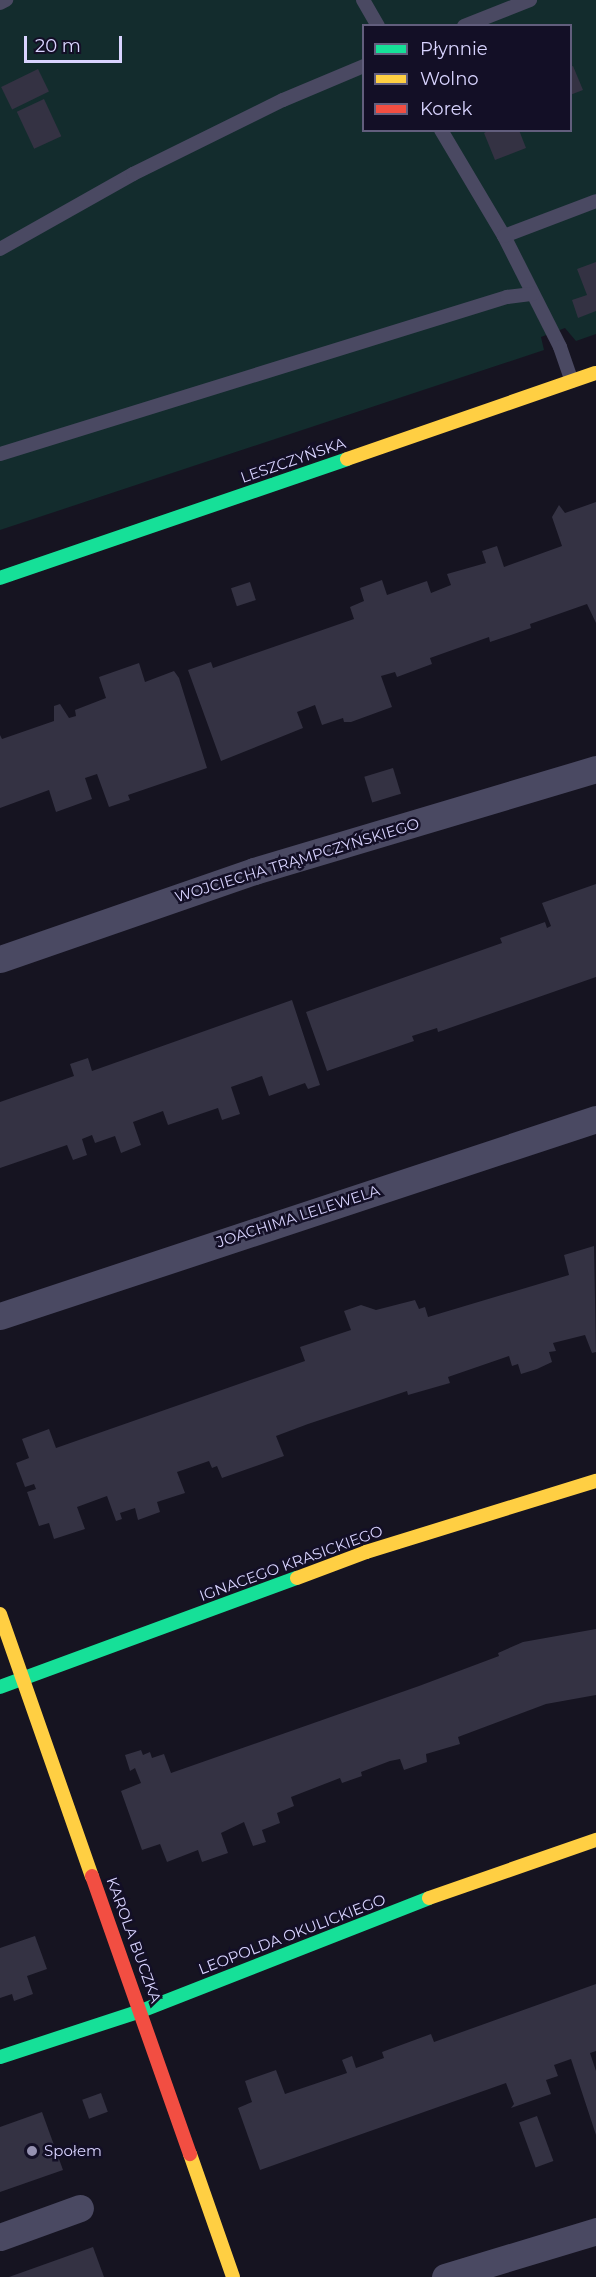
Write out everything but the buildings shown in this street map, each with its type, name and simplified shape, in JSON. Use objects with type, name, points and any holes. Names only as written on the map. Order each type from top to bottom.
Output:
[{"type":"street","name":"LESZCZYŃSKA","points":[[0,578],[596,373]]},
{"type":"street","name":"WOJCIECHA TRĄMPCZYŃSKIEGO","points":[[0,959],[254,871],[596,769]]},
{"type":"street","name":"JOACHIMA LELEWELA","points":[[0,1316],[596,1119]]},
{"type":"street","name":"IGNACEGO KRASICKIEGO","points":[[0,1687],[366,1552],[568,1487],[596,1481]]},
{"type":"street","name":"KAROLA BUCZKA","points":[[0,1614],[233,2277]]},
{"type":"street","name":"LEOPOLDA OKULICKIEGO","points":[[0,2057],[141,2011],[448,1891],[596,1840]]},
{"type":"street","points":[[0,2237],[80,2208]]},
{"type":"street","points":[[445,2277],[596,2231]]},
{"type":"lane","points":[[0,3],[6,0]]},
{"type":"lane","points":[[363,0],[377,24]]},
{"type":"lane","points":[[469,24],[530,0]]},
{"type":"lane","points":[[0,249],[144,169],[283,100],[362,66]]},
{"type":"lane","points":[[442,132],[504,236],[562,351],[572,381]]},
{"type":"lane","points":[[504,236],[596,201]]},
{"type":"lane","points":[[0,454],[496,300],[533,294]]},
{"type":"green space","points":[[0,0],[596,0],[596,334],[576,341],[565,328],[541,337],[544,350],[0,530]]},
{"type":"traffic: fast","points":[[0,578],[347,459]]},
{"type":"traffic: fast","points":[[0,1687],[297,1578]]},
{"type":"traffic: fast","points":[[0,2057],[141,2011],[429,1898]]},
{"type":"traffic: slow","points":[[347,459],[596,373]]},
{"type":"traffic: slow","points":[[297,1578],[366,1552],[596,1481]]},
{"type":"traffic: slow","points":[[0,1614],[92,1876]]},
{"type":"traffic: slow","points":[[429,1898],[596,1840]]},
{"type":"traffic: slow","points":[[190,2154],[233,2277]]},
{"type":"traffic: jam","points":[[92,1876],[190,2154]]},
{"type":"place","name":"Społem","points":[[32,2151]]}]
